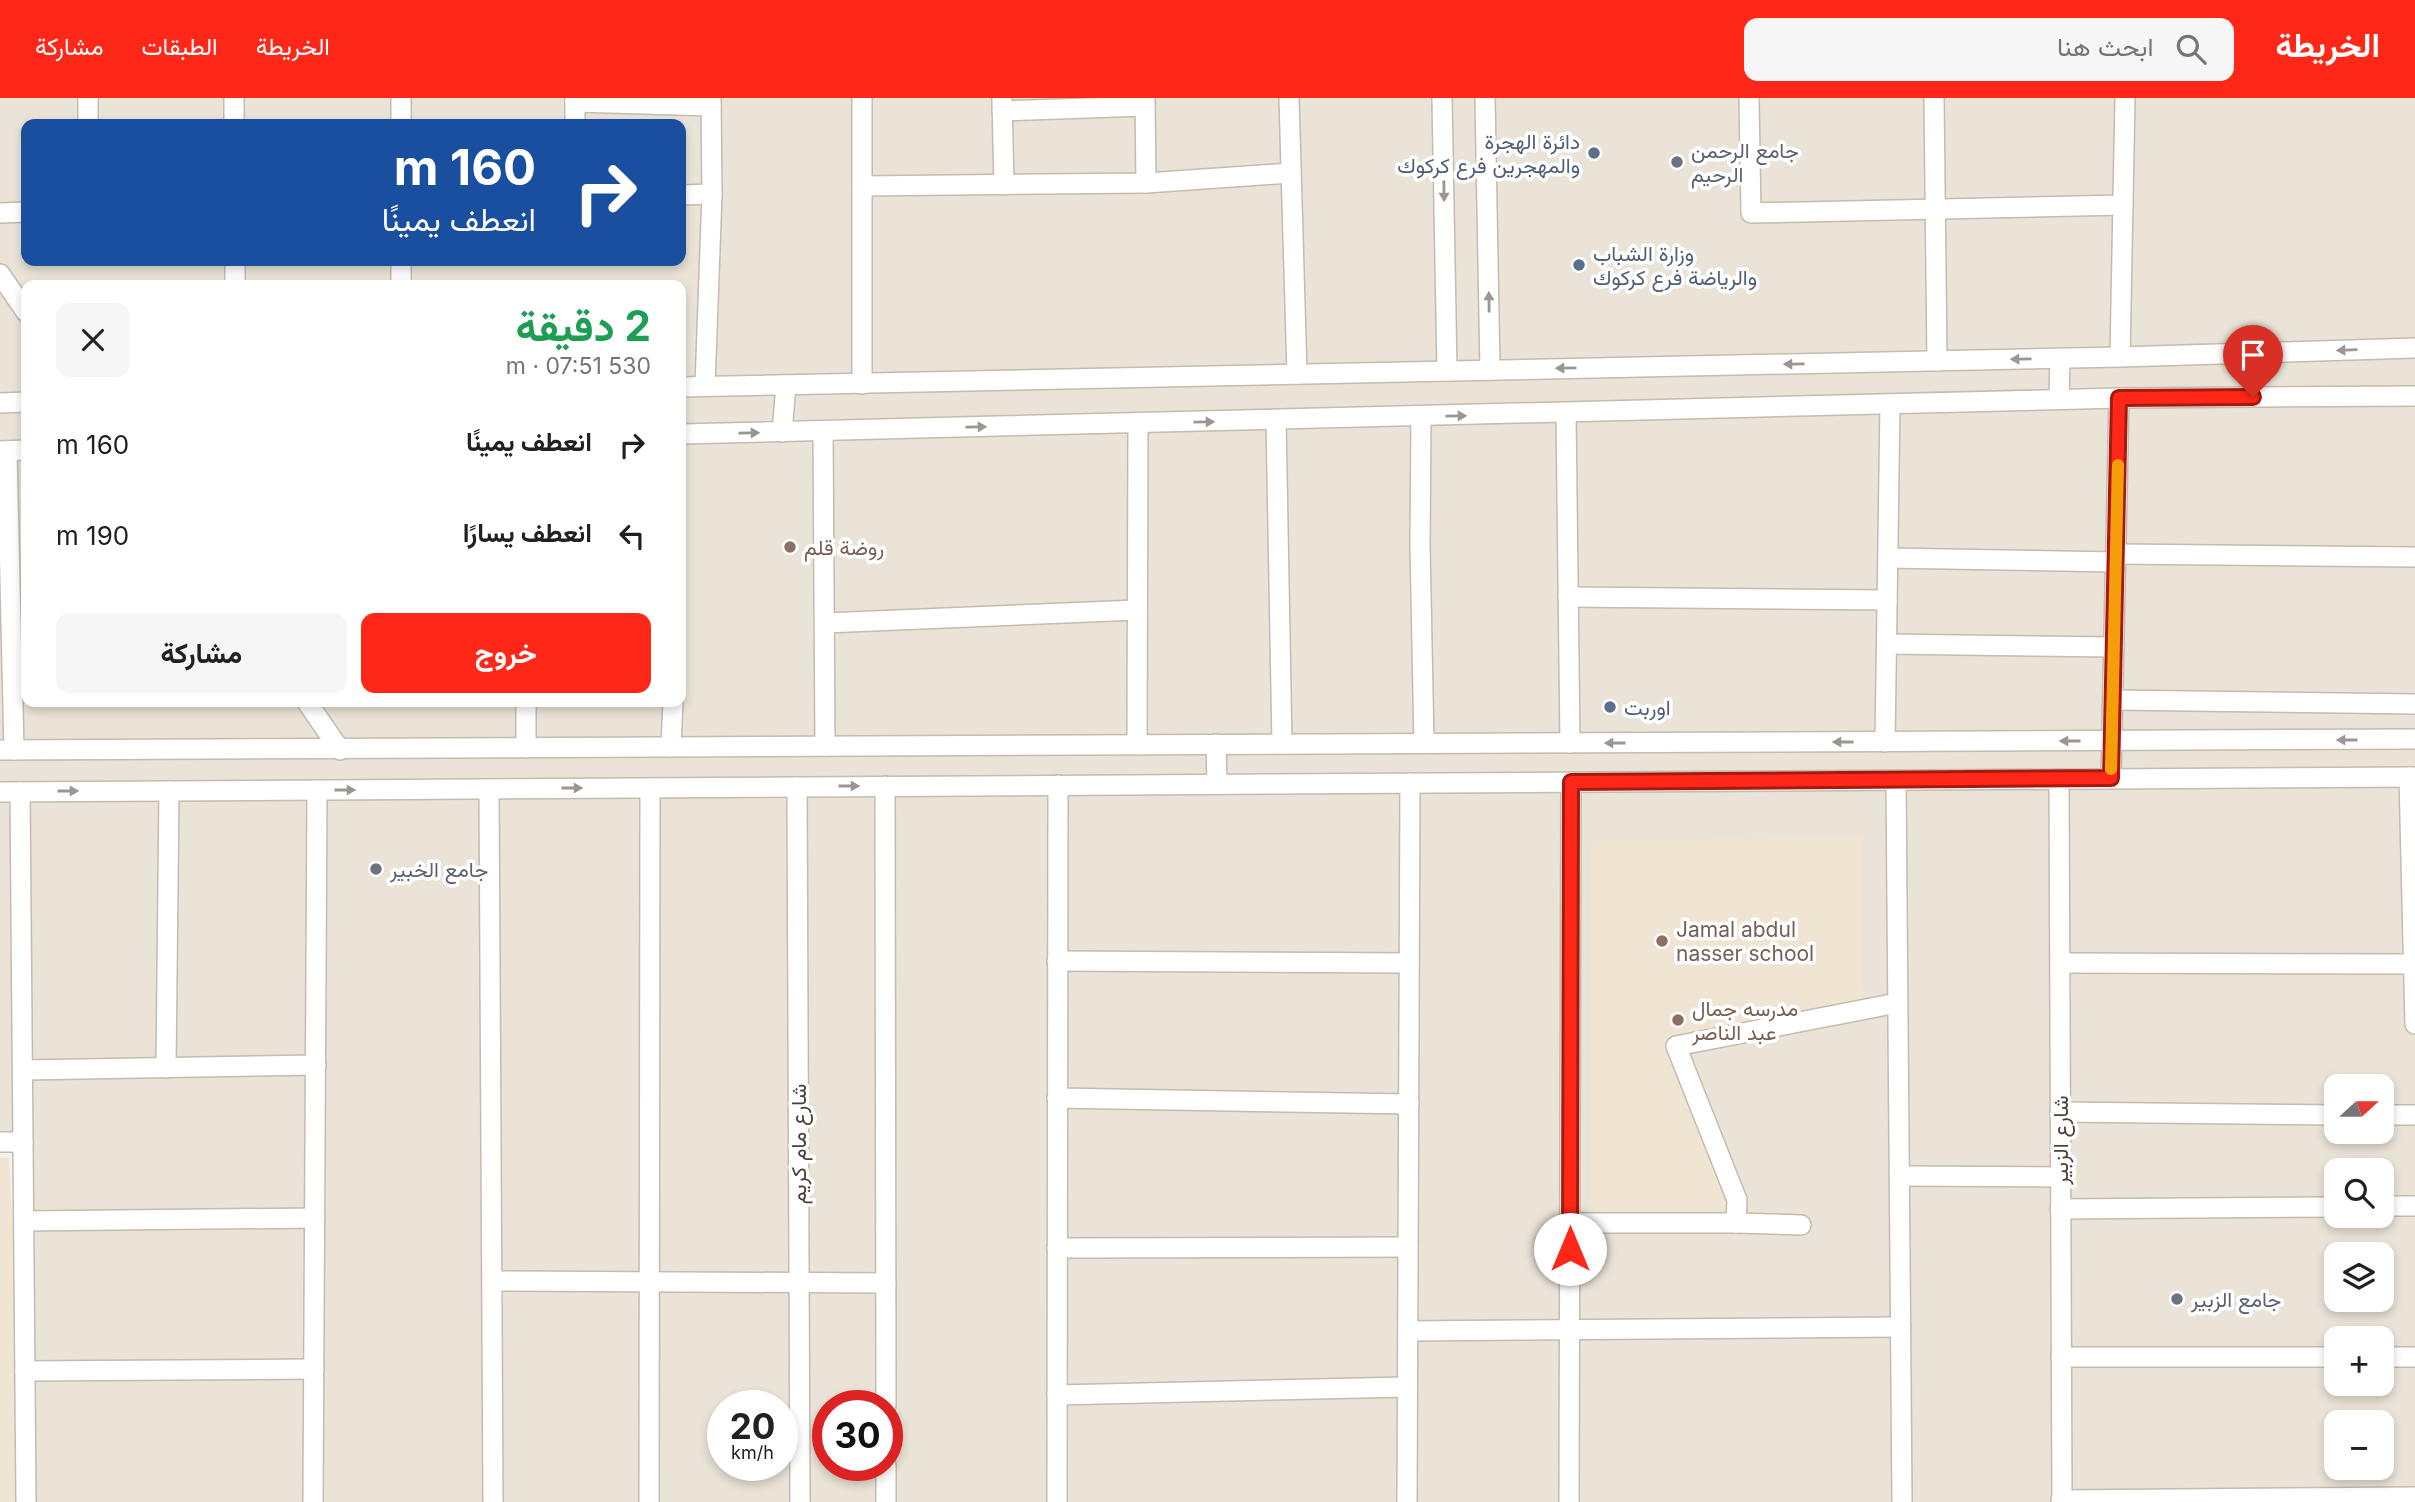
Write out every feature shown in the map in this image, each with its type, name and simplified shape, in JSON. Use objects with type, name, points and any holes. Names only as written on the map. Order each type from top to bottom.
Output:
[{"type":"street","points":[[88,98],[88,119]]},
{"type":"street","points":[[234,98],[234,119]]},
{"type":"street","points":[[401,98],[401,119]]},
{"type":"street","points":[[862,98],[862,384]]},
{"type":"street","points":[[1289,98],[1297,374]]},
{"type":"street","points":[[1442,98],[1447,371]]},
{"type":"street","points":[[1485,98],[1490,370]]},
{"type":"street","points":[[1749,98],[1751,213],[2123,205]]},
{"type":"street","points":[[1934,98],[1937,361]]},
{"type":"street","points":[[2120,357],[2125,98]]},
{"type":"street","points":[[575,119],[575,100],[711,102],[712,194],[705,386]]},
{"type":"street","points":[[1004,185],[1002,104],[1145,102],[1146,183]]},
{"type":"street","points":[[862,186],[1146,183],[1291,173]]},
{"type":"street","points":[[686,195],[712,194]]},
{"type":"street","points":[[0,213],[21,212]]},
{"type":"street","points":[[0,274],[21,305]]},
{"type":"street","points":[[686,387],[2120,357],[2415,348]]},
{"type":"street","points":[[2059,399],[2060,358]]},
{"type":"street","points":[[782,432],[786,385]]},
{"type":"street","points":[[686,434],[2059,399],[2415,396]]},
{"type":"street","points":[[2111,778],[2119,398]]},
{"type":"street","points":[[0,403],[21,402]]},
{"type":"street","points":[[1885,741],[1890,404]]},
{"type":"street","points":[[1566,413],[1570,743]]},
{"type":"street","points":[[1421,416],[1420,546],[1424,744]]},
{"type":"street","points":[[1276,420],[1282,744]]},
{"type":"street","points":[[1137,745],[1138,423]]},
{"type":"street","points":[[823,431],[825,746]]},
{"type":"street","points":[[11,451],[18,609],[7,750],[2415,739]]},
{"type":"street","points":[[1888,558],[2415,557]]},
{"type":"street","points":[[1568,597],[1888,600]]},
{"type":"street","points":[[825,623],[1137,610]]},
{"type":"street","points":[[1887,644],[2114,647]]},
{"type":"street","points":[[2113,700],[2415,704]]},
{"type":"street","points":[[310,707],[340,750]]},
{"type":"street","points":[[526,707],[526,748]]},
{"type":"street","points":[[671,747],[673,707]]},
{"type":"street","points":[[1216,744],[1217,784]]},
{"type":"street","points":[[0,792],[2412,777],[2415,1024]]},
{"type":"street","name":"شارع الزبير","points":[[2059,779],[2062,1501]]},
{"type":"street","points":[[1896,780],[1902,1502]]},
{"type":"street","points":[[1569,1502],[1571,782]]},
{"type":"street","points":[[1407,1502],[1410,783]]},
{"type":"street","points":[[1057,1502],[1058,785]]},
{"type":"street","points":[[885,786],[886,1390]]},
{"type":"street","name":"شارع مام كريم","points":[[797,787],[800,1502]]},
{"type":"street","points":[[649,1502],[650,788]]},
{"type":"street","points":[[489,789],[493,1502]]},
{"type":"street","points":[[313,1502],[317,790]]},
{"type":"street","points":[[166,1068],[169,791]]},
{"type":"street","points":[[20,792],[26,1502]]},
{"type":"street","points":[[1057,961],[1409,963]]},
{"type":"street","points":[[2060,963],[2413,964]]},
{"type":"street","points":[[1736,1223],[1737,1200],[1675,1046],[1897,1003]]},
{"type":"street","points":[[23,1070],[316,1065]]},
{"type":"street","points":[[1057,1098],[1409,1104]]},
{"type":"street","points":[[2060,1112],[2324,1115]]},
{"type":"street","points":[[2394,1115],[2415,1115]]},
{"type":"street","points":[[0,1142],[23,1142]]},
{"type":"street","points":[[1900,1177],[2060,1177]]},
{"type":"street","points":[[2394,1206],[2415,1206]]},
{"type":"street","points":[[2060,1209],[2324,1207]]},
{"type":"street","points":[[24,1221],[315,1218]]},
{"type":"street","points":[[1570,1223],[1801,1225]]},
{"type":"street","points":[[1057,1248],[1408,1247]]},
{"type":"street","points":[[492,1281],[886,1283]]},
{"type":"street","points":[[1408,1331],[1901,1327]]},
{"type":"street","points":[[2061,1357],[2324,1357]]},
{"type":"street","points":[[2394,1357],[2415,1357]]},
{"type":"street","points":[[25,1371],[314,1369]]},
{"type":"street","points":[[1057,1395],[1406,1387]]},
{"type":"street","points":[[886,1481],[886,1502]]},
{"type":"street","points":[[2062,1501],[2415,1497]]},
{"type":"shaded area","points":[[0,98],[2415,98],[2415,1502],[8,1502],[14,1132],[0,1132]]},
{"type":"shaded area","name":"مدرسه جمال عبد الناصر","points":[[1862,836],[1863,1002],[1665,1038],[1732,1209],[1591,1212],[1591,841]]},
{"type":"shaded area","points":[[0,1158],[9,1158],[18,1337],[17,1502],[0,1502]]},
{"type":"slow traffic","points":[[2111,769],[2118,465]]},
{"type":"place","name":"دائرة الهجرة والمهجرين فرع كركوك","points":[[1594,153]]},
{"type":"place","name":"جامع الرحمن الرحيم","points":[[1677,162]]},
{"type":"place","name":"وزارة الشباب والرياضة فرع كركوك","points":[[1579,265]]},
{"type":"place","name":"روضة قلم","points":[[790,547]]},
{"type":"place","name":"اوربت","points":[[1610,707]]},
{"type":"place","name":"جامع الخبير","points":[[376,869]]},
{"type":"place","name":"Jamal abdul nasser school","points":[[1662,941]]},
{"type":"place","name":"مدرسه جمال عبد الناصر","points":[[1678,1020]]},
{"type":"place","name":"جامع الزبير","points":[[2177,1299]]},
{"type":"route","points":[[1570,1249],[1571,782],[2111,778],[2119,398],[2253,397]]}]
